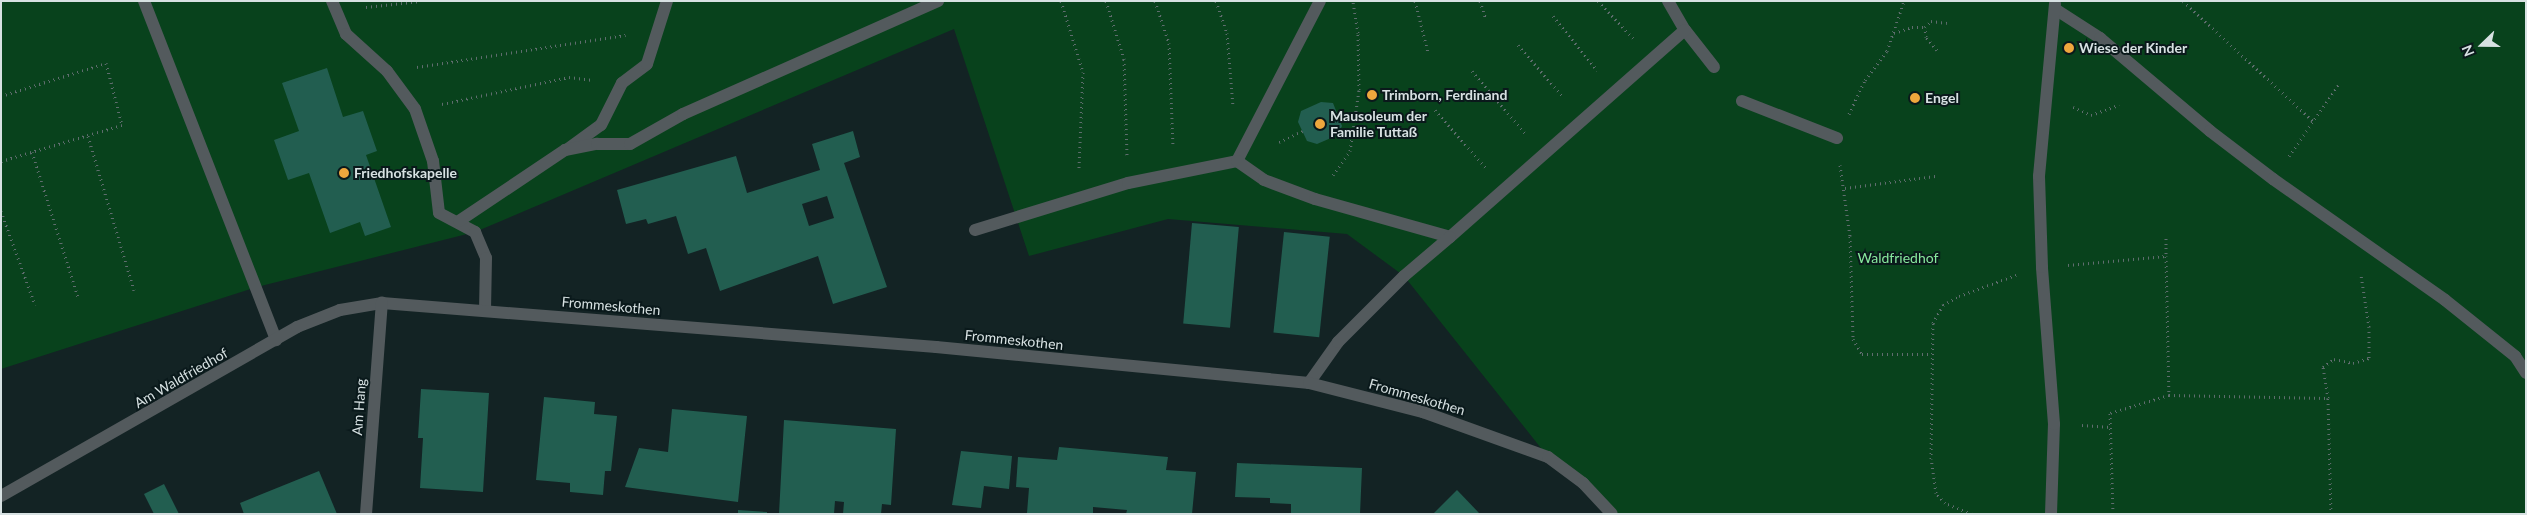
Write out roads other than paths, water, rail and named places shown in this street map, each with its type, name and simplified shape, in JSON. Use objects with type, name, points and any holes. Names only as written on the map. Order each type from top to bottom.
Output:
[{"type":"street","points":[[144,1],[276,340]]},
{"type":"street","points":[[459,221],[601,125],[622,83],[647,64],[667,1]]},
{"type":"street","points":[[565,150],[597,144],[630,144],[683,114],[938,1]]},
{"type":"street","points":[[1237,161],[1320,1]]},
{"type":"street","points":[[1668,1],[1685,30],[1714,66]]},
{"type":"street","points":[[2051,514],[2054,424],[2042,267],[2040,176],[2055,5]]},
{"type":"street","points":[[2055,5],[2100,38],[2210,131],[2273,179],[2379,252],[2515,356],[2526,373]]},
{"type":"street","points":[[334,6],[346,34],[387,71],[415,109],[433,161],[439,212],[459,221],[475,232],[486,258],[485,310]]},
{"type":"street","points":[[1310,383],[1338,342],[1404,276],[1685,30]]},
{"type":"street","points":[[1742,101],[1837,138]]},
{"type":"street","points":[[975,230],[1128,184],[1237,161],[1264,180],[1316,200],[1450,237]]},
{"type":"street","name":"Am Waldfriedhof","points":[[1,496],[297,327],[340,310],[382,303]]},
{"type":"street","name":"Frommeskothen","points":[[382,303],[926,346],[1310,383],[1423,412],[1548,457],[1583,483],[1612,514]]},
{"type":"street","name":"Am Hang","points":[[366,514],[382,303]]},
{"type":"place","name":"Wiese der Kinder","points":[[2069,48]]},
{"type":"place","name":"Trimborn, Ferdinand","points":[[1372,95]]},
{"type":"place","name":"Engel","points":[[1915,98]]},
{"type":"place","name":"Mausoleum der Familie Tuttaß","points":[[1320,124]]},
{"type":"place","name":"Friedhofskapelle","points":[[344,173]]},
{"type":"park label","name":"Waldfriedhof","points":[[1898,258]]}]
